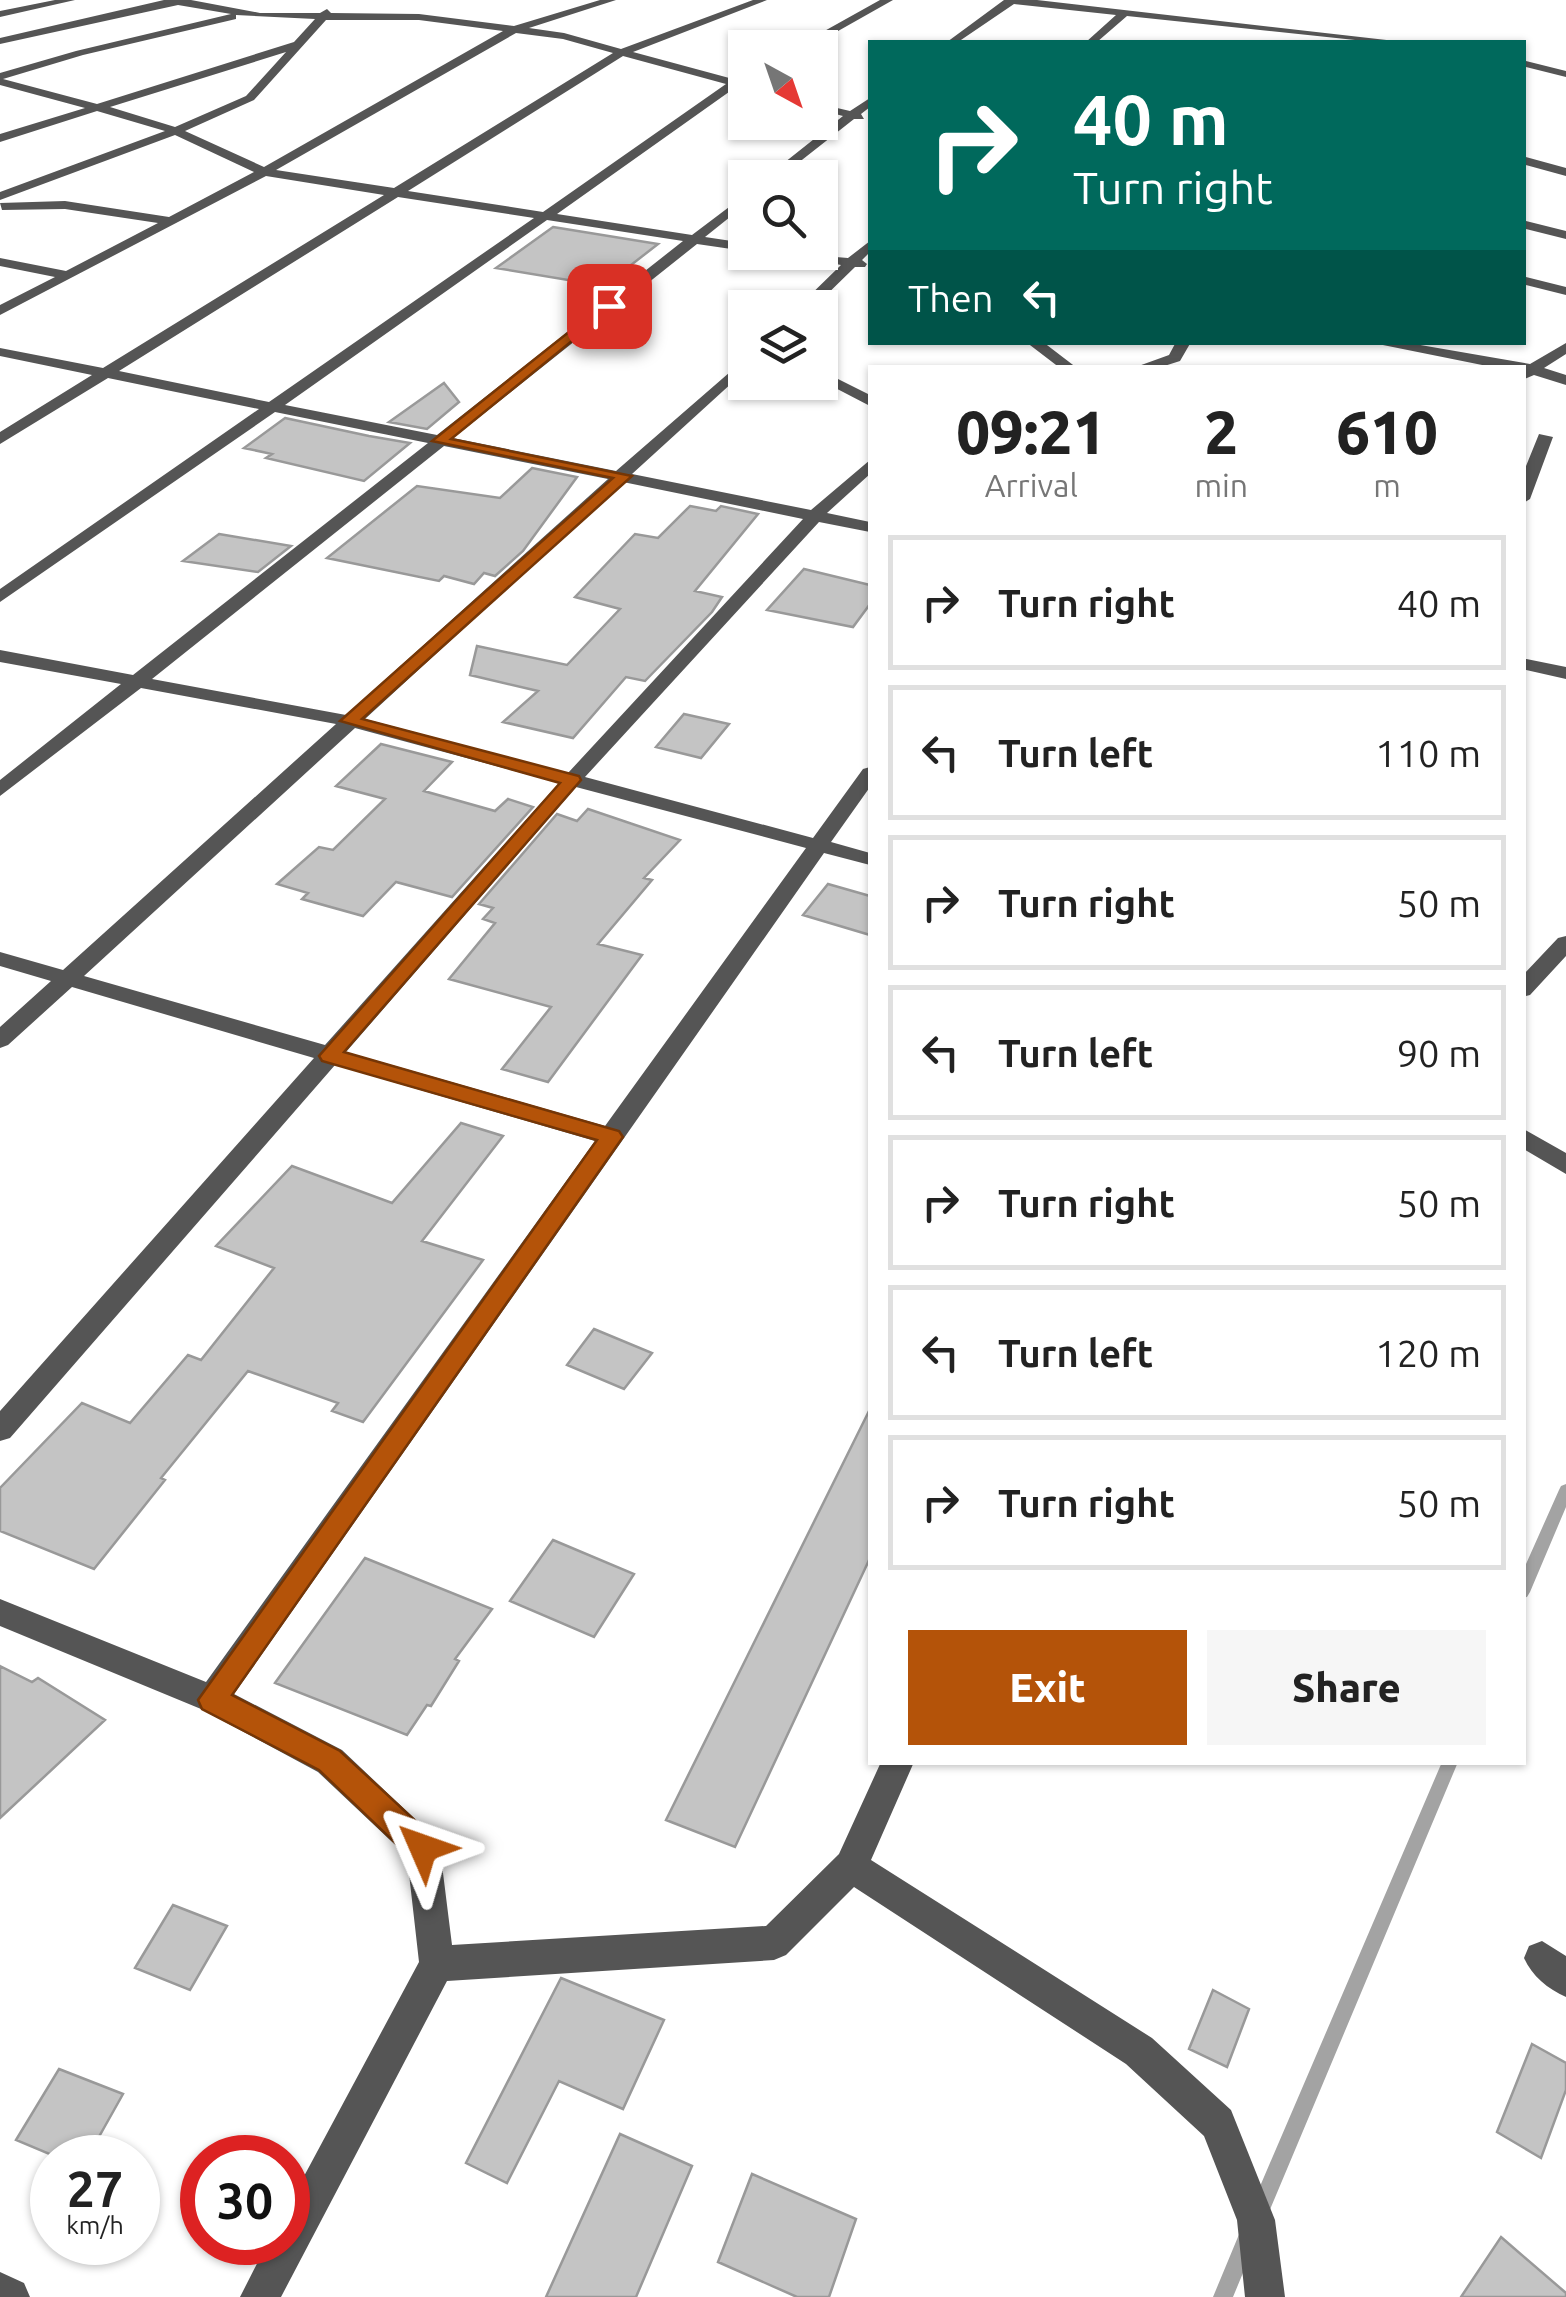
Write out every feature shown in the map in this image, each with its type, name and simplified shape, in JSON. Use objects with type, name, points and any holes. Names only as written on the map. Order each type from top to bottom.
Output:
[{"type":"street","points":[[0,14],[70,0]]},
{"type":"street","points":[[0,196],[175,131],[250,98],[320,18],[344,0]]},
{"type":"street","points":[[0,311],[264,172],[512,30],[611,0]]},
{"type":"street","points":[[0,439],[622,52],[762,0]]},
{"type":"street","points":[[832,30],[888,0]]},
{"type":"street","points":[[955,40],[1010,0],[1380,40]]},
{"type":"street","points":[[0,41],[177,1],[246,14],[419,17],[564,36],[728,79]]},
{"type":"street","points":[[1093,40],[1124,13]]},
{"type":"street","points":[[0,80],[80,53],[246,14]]},
{"type":"street","points":[[0,138],[296,44]]},
{"type":"street","points":[[1541,67],[1566,58]]},
{"type":"street","points":[[1526,64],[1566,74]]},
{"type":"street","points":[[0,80],[160,124],[264,172],[728,245]]},
{"type":"street","points":[[0,597],[544,215],[728,91]]},
{"type":"street","points":[[794,160],[868,102]]},
{"type":"street","points":[[838,111],[868,119]]},
{"type":"street","points":[[1526,161],[1566,172]]},
{"type":"street","points":[[0,206],[22,203],[170,221]]},
{"type":"street","points":[[0,790],[728,212]]},
{"type":"street","points":[[1526,225],[1566,235]]},
{"type":"street","points":[[823,290],[868,247]]},
{"type":"street","points":[[838,261],[868,266]]},
{"type":"street","points":[[0,262],[68,275]]},
{"type":"street","points":[[1526,281],[1566,291]]},
{"type":"street","points":[[1037,345],[1066,365]]},
{"type":"street","points":[[1150,365],[1175,358],[1182,345]]},
{"type":"street","points":[[1394,345],[1499,365]]},
{"type":"street","points":[[1435,345],[1462,356]]},
{"type":"street","points":[[1527,372],[1566,347]]},
{"type":"street","points":[[0,352],[868,527]]},
{"type":"street","points":[[1527,372],[1566,380]]},
{"type":"street","points":[[0,1040],[728,379]]},
{"type":"street","points":[[838,384],[868,400]]},
{"type":"street","points":[[1526,488],[1545,437]]},
{"type":"street","points":[[0,1430],[572,780],[816,516],[868,467]]},
{"type":"street","points":[[0,656],[349,721],[868,858]]},
{"type":"street","points":[[1526,665],[1566,672]]},
{"type":"street","points":[[212,1700],[868,776]]},
{"type":"street","points":[[1526,986],[1566,942]]},
{"type":"street","points":[[0,959],[612,1137]]},
{"type":"street","points":[[1526,1139],[1566,1165]]},
{"type":"street","points":[[0,1612],[212,1700],[330,1761],[423,1848],[436,1964],[260,2297]]},
{"type":"street","points":[[436,1964],[774,1942],[850,1866],[897,1765]]},
{"type":"street","points":[[850,1866],[1139,2051],[1218,2123],[1256,2220],[1264,2297]]},
{"type":"street","points":[[0,2292],[10,2297]]},
{"type":"building","points":[[553,227],[658,244],[604,286],[496,268]]},
{"type":"building","points":[[444,383],[459,402],[427,429],[389,422]]},
{"type":"building","points":[[285,418],[410,443],[364,481],[266,458],[272,454],[244,448]]},
{"type":"building","points":[[532,468],[577,477],[523,551],[495,576],[484,573],[474,584],[444,576],[439,581],[327,558],[417,486],[500,498]]},
{"type":"building","points":[[690,506],[716,511],[721,506],[758,514],[695,591],[722,597],[712,612],[645,681],[626,677],[573,738],[503,722],[538,691],[470,675],[477,646],[567,665],[620,609],[575,597],[635,534],[658,538]]},
{"type":"building","points":[[219,534],[291,546],[258,572],[183,561]]},
{"type":"building","points":[[804,569],[868,585],[868,607],[853,627],[767,610]]},
{"type":"building","points":[[684,714],[729,724],[701,758],[656,747]]},
{"type":"building","points":[[381,744],[452,762],[424,791],[495,811],[508,799],[533,807],[452,897],[396,882],[363,916],[302,899],[308,893],[277,884],[319,847],[333,850],[385,799],[336,786]]},
{"type":"building","points":[[588,809],[680,840],[644,878],[652,880],[598,944],[642,955],[548,1082],[502,1069],[551,1007],[449,979],[495,923],[483,919],[493,908],[479,904],[557,814],[577,821]]},
{"type":"building","points":[[828,884],[868,895],[868,934],[803,915]]},
{"type":"building","points":[[461,1123],[503,1136],[422,1241],[483,1260],[363,1422],[332,1411],[338,1403],[248,1371],[94,1569],[0,1531],[0,1488],[82,1403],[130,1423],[188,1355],[201,1360],[274,1268],[216,1246],[292,1166],[392,1203]]},
{"type":"building","points":[[594,1329],[652,1353],[624,1389],[567,1365]]},
{"type":"building","points":[[868,1413],[868,1562],[735,1847],[666,1820]]},
{"type":"building","points":[[553,1540],[634,1574],[594,1637],[510,1601]]},
{"type":"building","points":[[365,1558],[492,1609],[455,1659],[459,1661],[431,1706],[427,1705],[407,1735],[275,1683]]},
{"type":"building","points":[[0,1666],[32,1682],[38,1678],[105,1720],[0,1818]]},
{"type":"building","points":[[173,1905],[227,1926],[190,1990],[135,1968]]},
{"type":"building","points":[[561,1978],[664,2020],[623,2109],[559,2081],[507,2183],[466,2163]]},
{"type":"building","points":[[1213,1990],[1249,2009],[1227,2067],[1189,2049]]},
{"type":"building","points":[[1532,2044],[1566,2063],[1566,2090],[1541,2158],[1497,2132]]},
{"type":"building","points":[[59,2069],[123,2094],[100,2135],[30,2135],[30,2146],[16,2140]]},
{"type":"building","points":[[620,2134],[692,2166],[636,2297],[546,2297]]},
{"type":"building","points":[[752,2174],[856,2219],[829,2297],[797,2297],[718,2262]]},
{"type":"building","points":[[1501,2237],[1566,2293],[1566,2297],[1461,2297]]},
{"type":"waterway","points":[[1526,1583],[1566,1490]]},
{"type":"waterway","points":[[1259,2212],[1449,1765]]},
{"type":"waterway","points":[[1223,2297],[1247,2239]]},
{"type":"route","points":[[423,1848],[330,1761],[212,1700],[612,1137],[330,1056],[572,780],[349,721],[624,476],[440,441],[609,306]]}]
